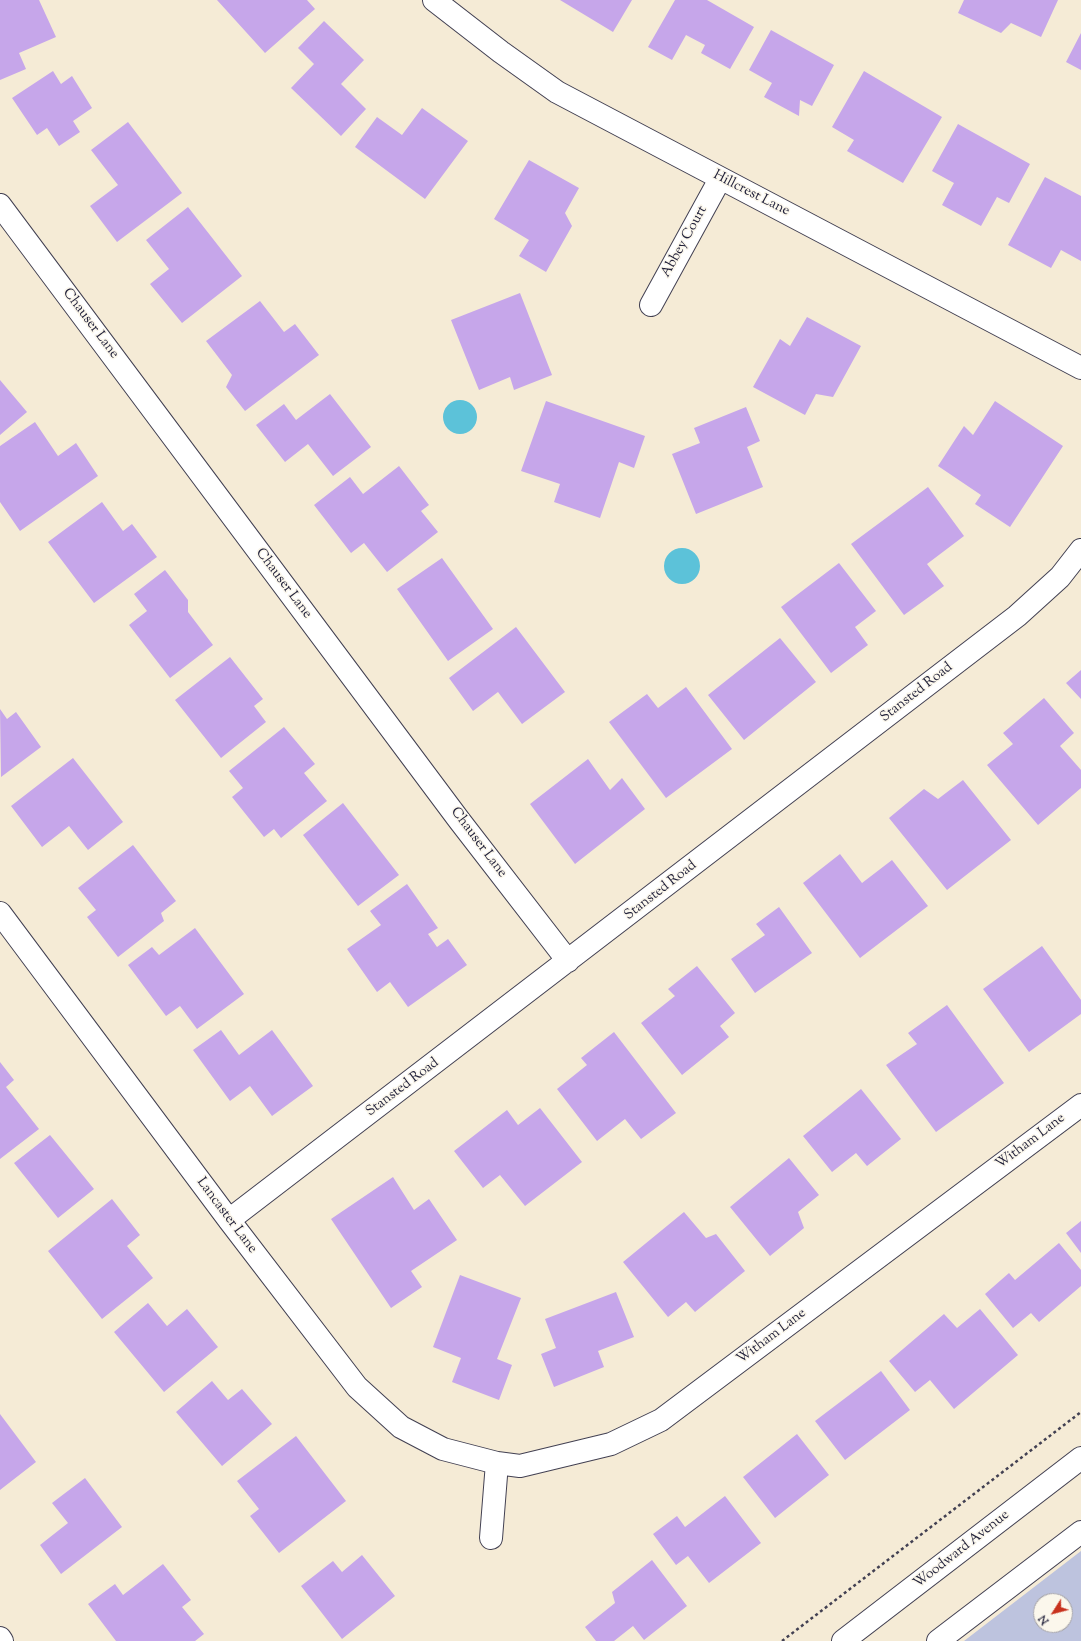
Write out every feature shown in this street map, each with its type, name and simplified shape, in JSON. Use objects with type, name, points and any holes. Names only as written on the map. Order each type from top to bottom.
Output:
[{"type":"street","name":"Hillcrest Lane","points":[[434,0],[501,52],[557,92],[1081,368]]},
{"type":"street","name":"Abbey Court","points":[[650,305],[720,179]]},
{"type":"street","name":"Chauser Lane","points":[[0,205],[455,814],[568,962]]},
{"type":"street","name":"Stansted Road","points":[[229,1220],[568,962],[1017,616],[1060,577],[1081,550]]},
{"type":"street","name":"Lancaster Lane","points":[[0,913],[229,1220],[358,1387],[401,1427],[443,1449],[497,1463]]},
{"type":"street","name":"Witham Lane","points":[[497,1463],[520,1466],[611,1444],[662,1420],[1081,1105]]},
{"type":"street","name":"Woodward Avenue","points":[[843,1641],[1081,1458]]},
{"type":"street","points":[[491,1538],[497,1463]]},
{"type":"street","points":[[938,1641],[1081,1532]]},
{"type":"path","points":[[782,1641],[1081,1412]]},
{"type":"shaded area","points":[[1081,1551],[1081,1641],[964,1641]]},
{"type":"water","points":[[457,400],[463,400],[467,401],[474,407],[477,417],[476,424],[470,431],[463,434],[457,434],[453,433],[446,427],[443,420],[443,414],[444,410],[450,403]]},
{"type":"water","points":[[685,548],[695,553],[699,559],[699,573],[695,579],[689,583],[679,584],[669,579],[665,573],[664,563],[669,553],[675,549]]},
{"type":"building","points":[[0,0],[39,0],[56,37],[19,53],[26,69],[0,80]]},
{"type":"building","points":[[217,0],[307,0],[315,9],[265,53]]},
{"type":"building","points":[[560,0],[632,0],[613,32]]},
{"type":"building","points":[[675,0],[707,0],[754,27],[730,69],[701,53],[705,45],[686,35],[672,60],[648,47]]},
{"type":"building","points":[[964,0],[1058,0],[1041,37],[1011,23],[1001,33],[958,13]]},
{"type":"building","points":[[324,21],[364,60],[341,84],[366,109],[341,136],[291,88],[314,64],[298,48]]},
{"type":"building","points":[[771,30],[834,65],[812,106],[800,100],[799,116],[764,97],[772,83],[749,70]]},
{"type":"building","points":[[1081,33],[1081,70],[1066,62]]},
{"type":"building","points":[[53,71],[61,84],[72,76],[92,108],[73,121],[80,132],[59,146],[47,128],[37,135],[12,98]]},
{"type":"building","points":[[864,71],[942,117],[903,183],[847,151],[854,140],[832,127]]},
{"type":"building","points":[[422,108],[468,141],[425,199],[355,147],[377,117],[402,135]]},
{"type":"building","points":[[128,122],[182,193],[117,242],[90,206],[118,185],[91,150]]},
{"type":"building","points":[[958,124],[1030,164],[1009,203],[997,197],[981,226],[942,205],[954,183],[932,171]]},
{"type":"building","points":[[529,160],[579,188],[565,213],[572,226],[546,272],[519,256],[529,240],[494,219]]},
{"type":"building","points":[[1045,177],[1081,196],[1081,261],[1061,250],[1051,268],[1008,245]]},
{"type":"building","points":[[188,207],[242,276],[182,323],[150,284],[169,269],[146,240]]},
{"type":"building","points":[[520,293],[552,375],[514,390],[510,377],[479,390],[451,320]]},
{"type":"building","points":[[260,301],[284,332],[295,324],[319,355],[245,411],[226,387],[232,375],[206,341]]},
{"type":"building","points":[[807,317],[861,346],[833,397],[816,394],[805,415],[753,387],[780,339],[790,346]]},
{"type":"building","points":[[0,380],[27,412],[0,435]]},
{"type":"building","points":[[330,394],[371,447],[333,476],[308,444],[285,462],[256,425],[284,404],[296,420]]},
{"type":"building","points":[[546,401],[645,436],[634,468],[619,462],[600,518],[554,502],[560,484],[521,471]]},
{"type":"building","points":[[995,401],[1063,446],[1010,527],[975,504],[981,495],[938,466],[964,426],[973,435]]},
{"type":"building","points":[[746,407],[760,441],[747,447],[763,487],[696,514],[672,454],[700,443],[694,428]]},
{"type":"building","points":[[35,422],[58,456],[76,443],[98,476],[20,531],[0,502],[0,446]]},
{"type":"building","points":[[399,466],[429,505],[421,511],[438,532],[387,572],[364,543],[351,553],[314,505],[350,477],[363,494]]},
{"type":"building","points":[[928,487],[964,536],[927,564],[944,586],[904,615],[851,544]]},
{"type":"building","points":[[102,502],[123,531],[132,524],[157,557],[94,603],[48,542]]},
{"type":"building","points":[[442,558],[493,629],[448,661],[397,589]]},
{"type":"building","points":[[839,563],[876,611],[855,627],[868,645],[831,673],[781,607]]},
{"type":"building","points":[[165,570],[188,600],[188,612],[213,645],[170,678],[129,625],[147,611],[134,594]]},
{"type":"building","points":[[516,627],[565,692],[522,724],[498,692],[473,711],[449,678]]},
{"type":"building","points":[[780,638],[816,682],[744,740],[708,695]]},
{"type":"building","points":[[230,657],[263,699],[254,706],[266,722],[221,758],[175,700]]},
{"type":"building","points":[[1081,670],[1081,699],[1066,683]]},
{"type":"building","points":[[686,687],[732,749],[666,798],[609,722],[647,694],[658,708]]},
{"type":"building","points":[[1044,698],[1074,733],[1060,746],[1081,770],[1081,788],[1038,825],[987,765],[1013,744],[1003,733]]},
{"type":"building","points":[[0,709],[7,719],[16,712],[41,747],[1,777]]},
{"type":"building","points":[[284,727],[315,764],[304,773],[327,801],[281,838],[274,829],[264,837],[232,797],[243,788],[229,771]]},
{"type":"building","points":[[73,758],[123,822],[88,850],[69,826],[42,847],[11,806]]},
{"type":"building","points":[[588,759],[610,790],[622,778],[645,809],[575,864],[530,804]]},
{"type":"building","points":[[963,780],[1011,840],[947,890],[889,818],[924,789],[938,799]]},
{"type":"building","points":[[343,803],[399,875],[358,906],[303,835]]},
{"type":"building","points":[[133,845],[176,901],[161,913],[164,921],[118,957],[87,917],[96,910],[78,888]]},
{"type":"building","points":[[840,854],[862,883],[892,860],[928,906],[860,958],[803,883]]},
{"type":"building","points":[[407,884],[438,928],[428,934],[437,947],[448,939],[467,965],[408,1007],[390,982],[377,992],[347,949],[381,925],[370,911]]},
{"type":"building","points":[[779,907],[812,953],[755,993],[731,959],[765,935],[756,924]]},
{"type":"building","points":[[195,928],[244,994],[197,1029],[180,1006],[166,1016],[128,965],[152,947],[159,955]]},
{"type":"building","points":[[1042,946],[1081,1000],[1081,1014],[1029,1052],[983,989]]},
{"type":"building","points":[[697,966],[735,1013],[720,1026],[729,1037],[682,1075],[641,1023],[675,996],[668,989]]},
{"type":"building","points":[[947,1005],[1004,1083],[936,1132],[886,1065],[917,1044],[908,1033]]},
{"type":"building","points":[[221,1030],[239,1055],[272,1030],[313,1086],[272,1116],[250,1086],[230,1101],[193,1050]]},
{"type":"building","points":[[614,1032],[676,1113],[641,1139],[625,1119],[597,1141],[557,1089],[587,1065],[581,1058]]},
{"type":"building","points":[[0,1062],[14,1080],[6,1087],[39,1129],[0,1159]]},
{"type":"building","points":[[861,1089],[901,1139],[867,1166],[856,1153],[832,1172],[803,1136]]},
{"type":"building","points":[[540,1108],[582,1162],[525,1206],[500,1175],[483,1188],[454,1151],[507,1110],[518,1125]]},
{"type":"building","points":[[50,1135],[94,1189],[58,1218],[14,1163]]},
{"type":"building","points":[[789,1158],[819,1195],[798,1212],[804,1228],[770,1256],[730,1207]]},
{"type":"building","points":[[393,1177],[414,1210],[429,1199],[457,1240],[411,1271],[422,1287],[391,1308],[331,1219]]},
{"type":"building","points":[[112,1199],[140,1235],[127,1246],[153,1278],[102,1319],[48,1251]]},
{"type":"building","points":[[684,1212],[706,1238],[716,1234],[745,1271],[695,1312],[686,1302],[668,1317],[623,1262]]},
{"type":"building","points":[[1081,1221],[1081,1253],[1066,1233]]},
{"type":"building","points":[[1059,1243],[1081,1270],[1081,1286],[1039,1322],[1031,1313],[1013,1328],[985,1294],[1009,1273],[1015,1280]]},
{"type":"building","points":[[460,1275],[521,1298],[497,1359],[512,1365],[499,1400],[452,1382],[461,1358],[433,1347]]},
{"type":"building","points":[[616,1292],[634,1337],[598,1351],[604,1367],[554,1387],[541,1354],[556,1348],[545,1319]]},
{"type":"building","points":[[148,1303],[167,1326],[187,1309],[218,1347],[164,1392],[114,1332]]},
{"type":"building","points":[[980,1309],[1018,1355],[954,1409],[930,1380],[915,1392],[889,1361],[944,1314],[957,1328]]},
{"type":"building","points":[[881,1371],[910,1410],[845,1460],[815,1421]]},
{"type":"building","points":[[212,1381],[228,1400],[242,1389],[272,1424],[222,1466],[176,1412]]},
{"type":"building","points":[[0,1414],[36,1462],[0,1490]]},
{"type":"building","points":[[797,1434],[829,1475],[775,1518],[743,1477]]},
{"type":"building","points":[[296,1436],[346,1501],[279,1553],[250,1516],[259,1509],[237,1481]]},
{"type":"building","points":[[85,1478],[122,1527],[61,1574],[40,1545],[68,1523],[52,1503]]},
{"type":"building","points":[[725,1496],[761,1543],[709,1583],[688,1556],[676,1565],[653,1534],[677,1516],[685,1527]]},
{"type":"building","points":[[362,1555],[395,1596],[342,1639],[301,1586],[333,1561],[342,1572]]},
{"type":"building","points":[[652,1560],[687,1606],[644,1640],[633,1626],[614,1641],[596,1641],[585,1627],[615,1603],[612,1592]]},
{"type":"building","points":[[163,1564],[191,1600],[182,1607],[204,1634],[195,1641],[116,1641],[88,1604],[115,1584],[123,1595]]}]
